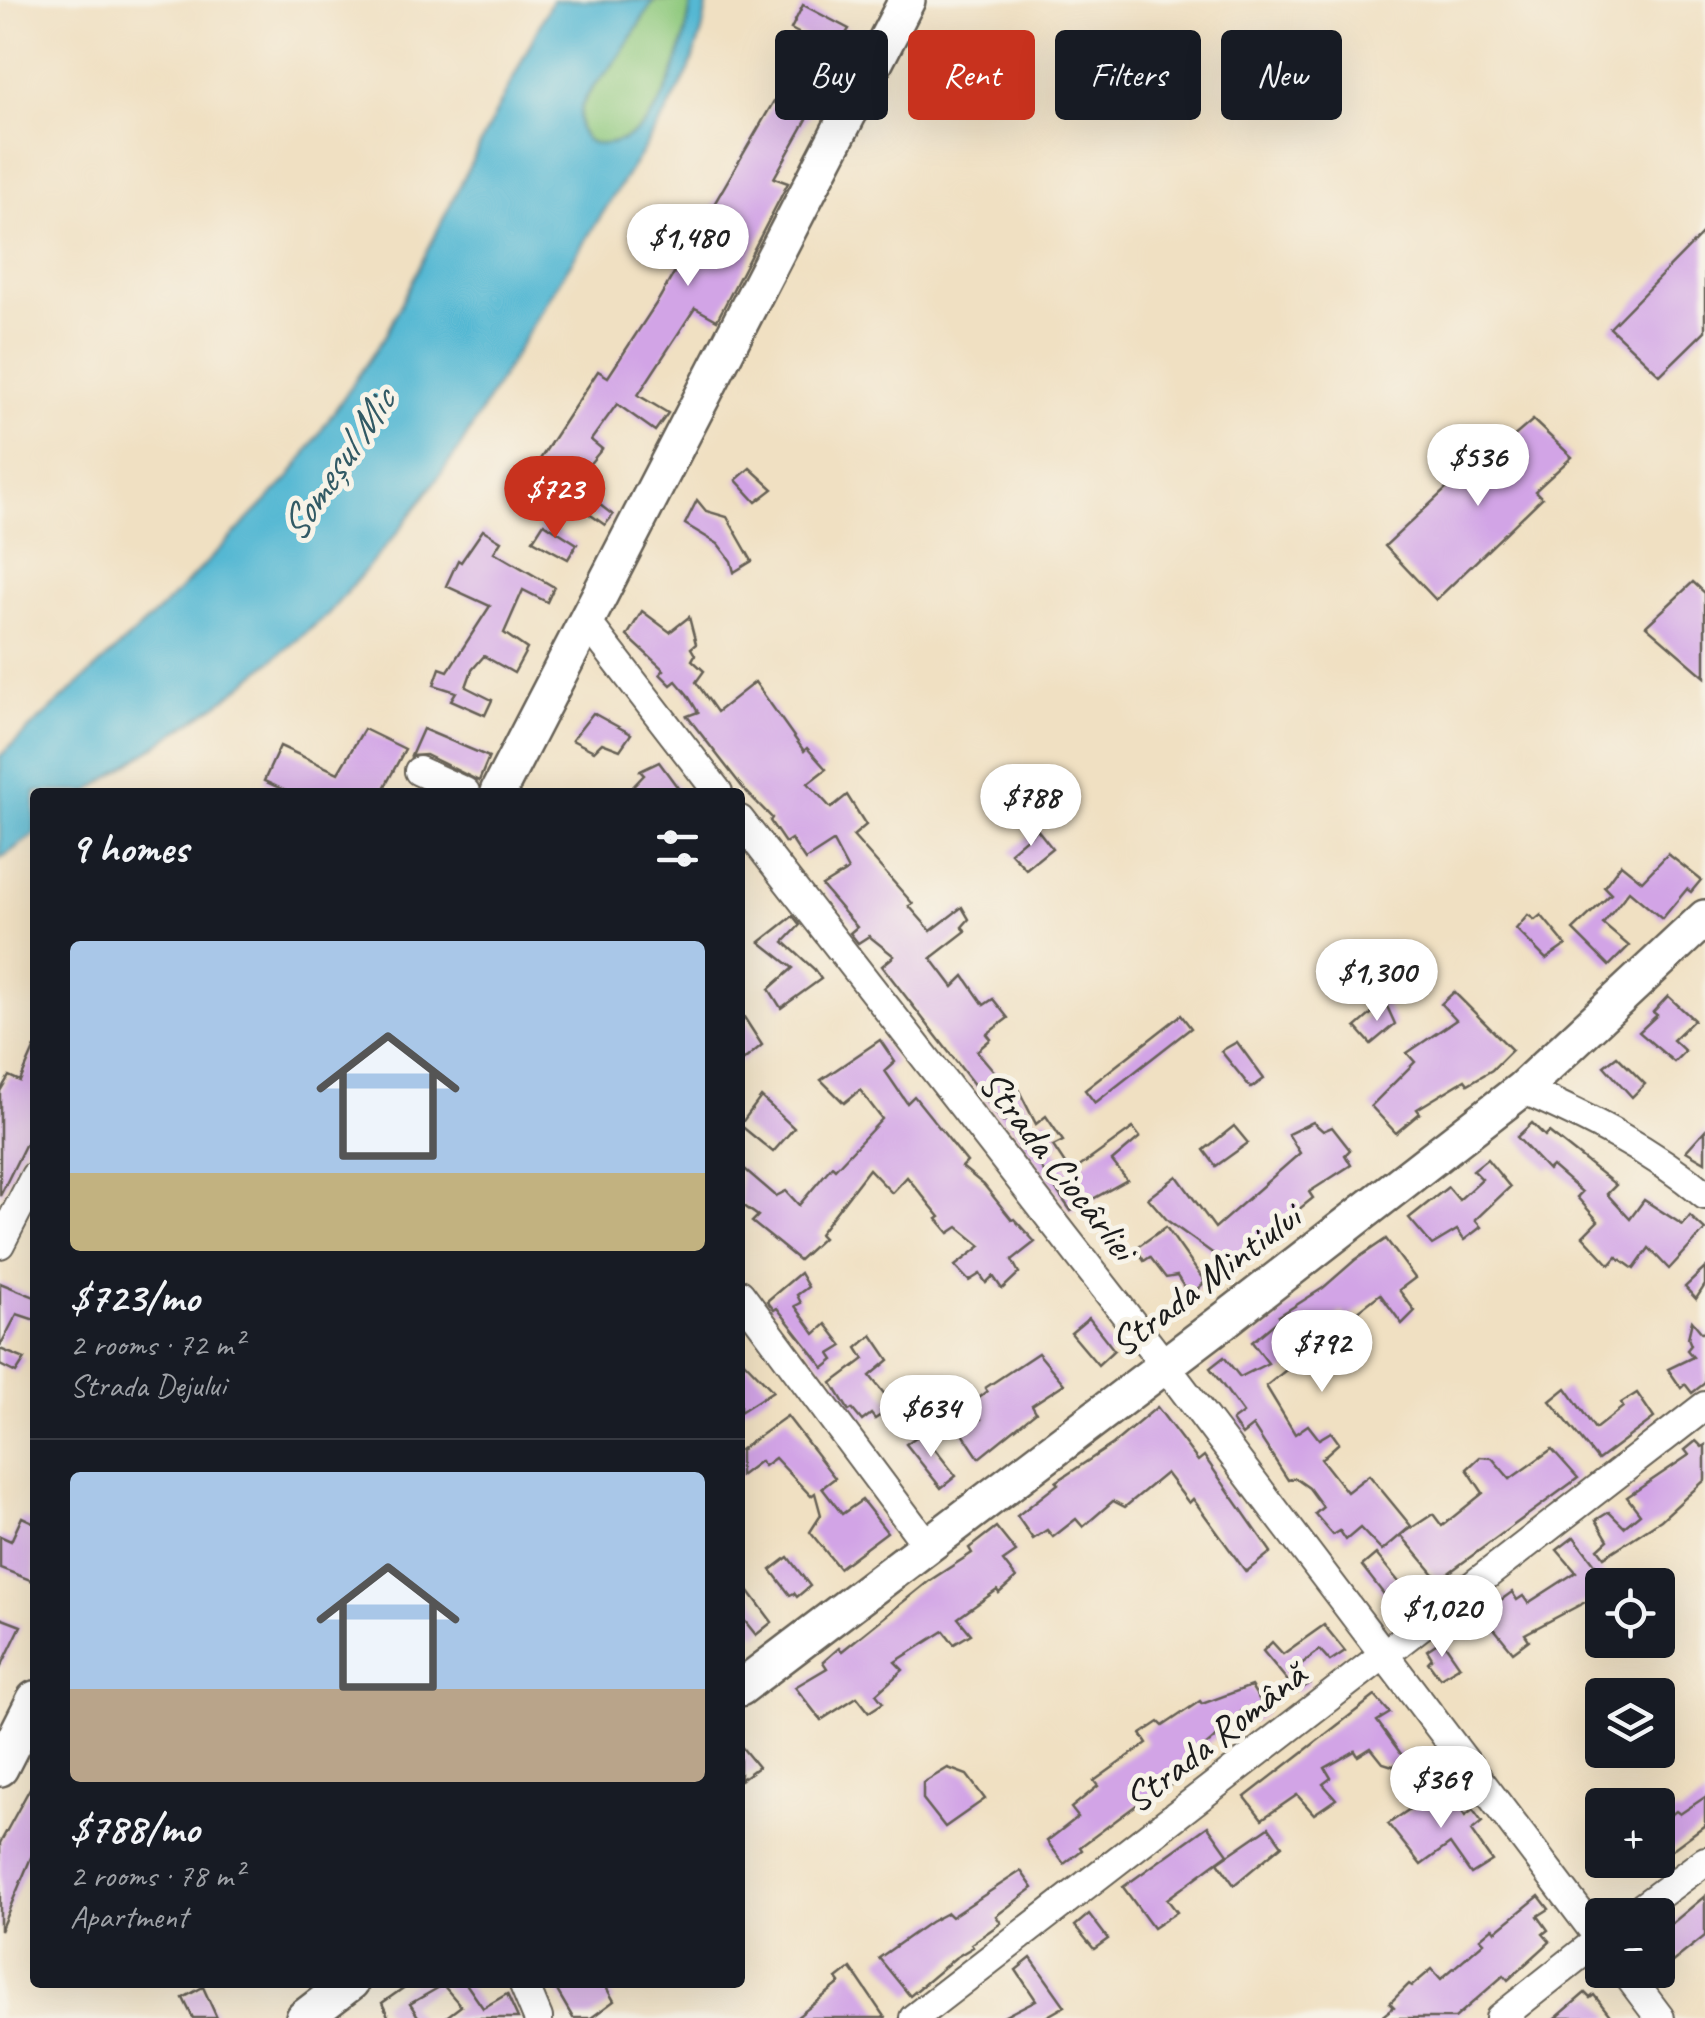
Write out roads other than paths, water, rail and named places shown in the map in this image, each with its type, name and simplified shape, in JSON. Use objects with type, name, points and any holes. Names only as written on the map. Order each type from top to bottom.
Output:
[{"type":"main road","points":[[500,788],[907,0]]},
{"type":"main road","name":"Strada Mintiului","points":[[745,1684],[1522,1089],[1705,918]]},
{"type":"main road","points":[[1,1762],[30,1708]]},
{"type":"main road","points":[[304,2018],[343,1988]]},
{"type":"street","points":[[586,620],[715,788]]},
{"type":"street","points":[[418,771],[456,788]]},
{"type":"street","name":"Strada Ciocârliei","points":[[745,826],[1164,1364],[1384,1658],[1585,1917]]},
{"type":"street","points":[[1522,1089],[1646,1152],[1705,1195]]},
{"type":"street","points":[[0,1244],[30,1186]]},
{"type":"street","points":[[745,1301],[927,1545]]},
{"type":"street","name":"Strada Română","points":[[914,2018],[1705,1406]]},
{"type":"street","points":[[1655,1898],[1705,1862]]},
{"type":"street","points":[[1500,2018],[1585,1952]]},
{"type":"street","points":[[526,1988],[538,2018]]},
{"type":"street","points":[[1638,1988],[1660,2018]]},
{"type":"water","name":"Someșul Mic","points":[[552,0],[654,0],[581,109],[582,134],[588,141],[608,144],[631,135],[651,116],[675,68],[692,0],[708,0],[689,70],[666,114],[549,297],[459,449],[398,532],[327,615],[228,697],[94,788],[30,788],[30,838],[0,859],[0,756],[164,606],[290,477],[385,336]]}]
